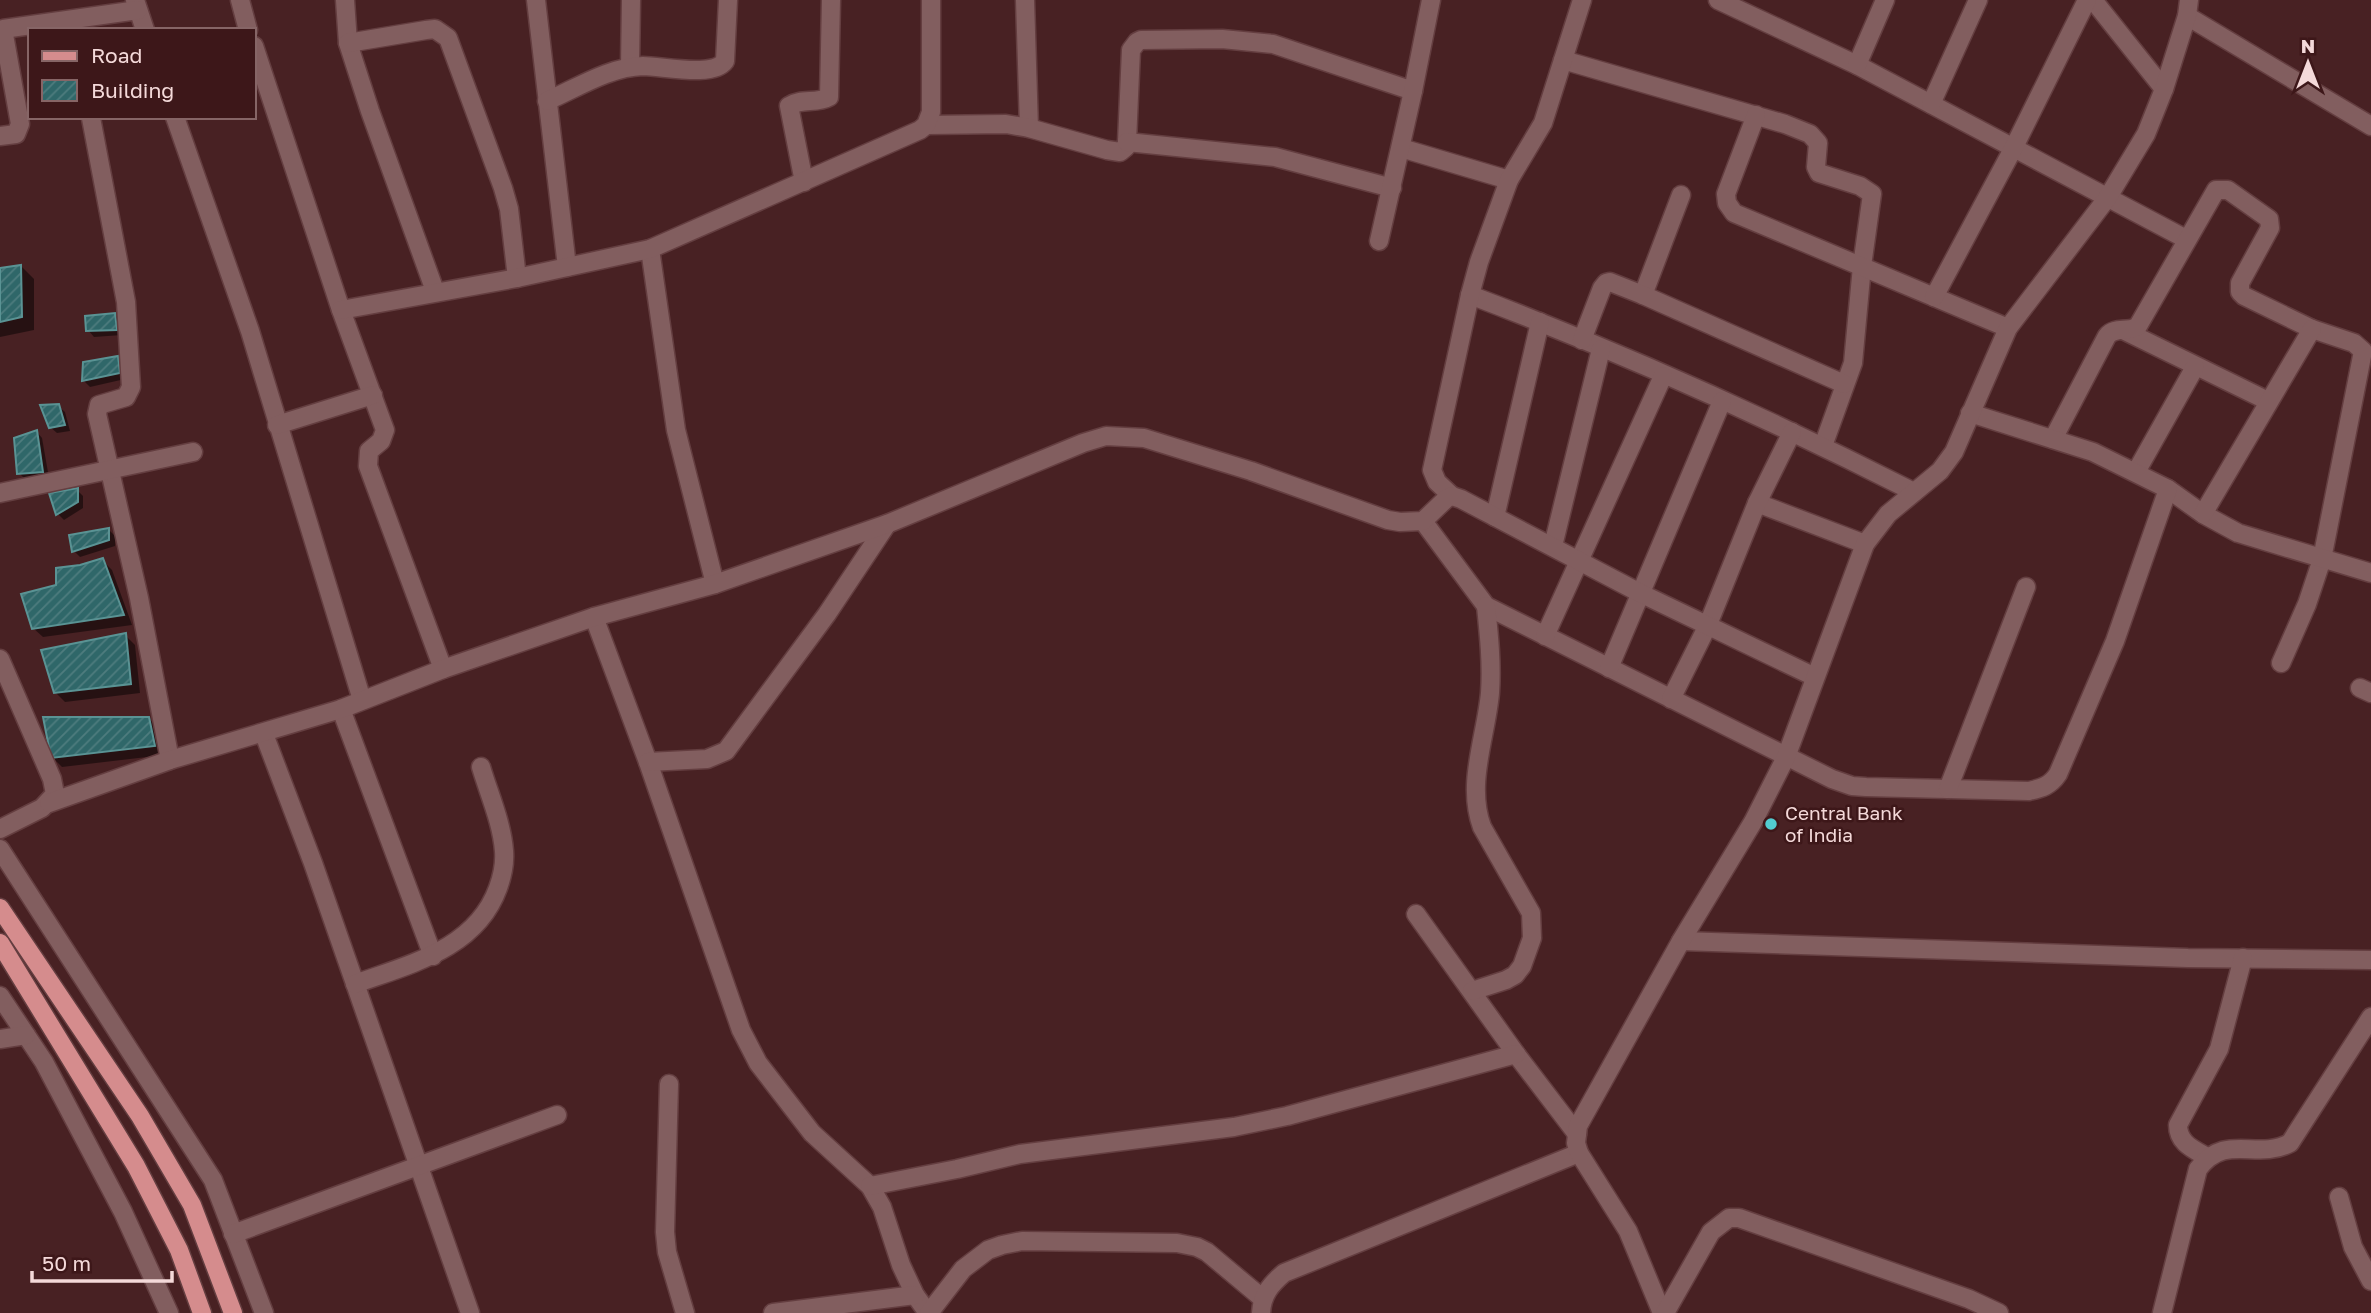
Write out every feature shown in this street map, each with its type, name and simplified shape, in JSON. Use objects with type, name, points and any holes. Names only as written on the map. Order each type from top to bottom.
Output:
[{"type":"main road","points":[[0,908],[140,1116],[192,1205],[233,1313]]},
{"type":"main road","points":[[0,943],[136,1166],[179,1250],[202,1313]]},
{"type":"street","points":[[240,0],[247,28]]},
{"type":"street","points":[[345,0],[348,43],[374,124],[435,292]]},
{"type":"street","points":[[536,0],[567,267]]},
{"type":"street","points":[[630,67],[631,0]]},
{"type":"street","points":[[547,102],[604,75],[630,67],[708,70],[722,66],[726,61],[728,0]]},
{"type":"street","points":[[804,182],[789,106],[795,102],[829,97],[831,0]]},
{"type":"street","points":[[341,310],[517,278],[650,249],[919,130],[926,125],[931,112],[931,0]]},
{"type":"street","points":[[1025,0],[1029,128]]},
{"type":"street","points":[[1379,241],[1431,0]]},
{"type":"street","points":[[1581,0],[1543,123],[1509,180],[1479,262],[1432,470],[1437,482],[1452,496],[1707,627],[1815,677]]},
{"type":"street","points":[[1718,0],[1752,8],[2186,239]]},
{"type":"street","points":[[1857,65],[1885,0]]},
{"type":"street","points":[[1931,104],[1978,0]]},
{"type":"street","points":[[1934,297],[2013,149],[2087,0]]},
{"type":"street","points":[[2093,0],[2164,89]]},
{"type":"street","points":[[0,136],[16,134],[20,124],[3,30],[137,5],[144,28]]},
{"type":"street","points":[[1663,1313],[1628,1231],[1579,1153],[1577,1135],[1583,1114],[1681,941],[1753,822],[1786,757],[1865,544],[1888,514],[1946,464],[1954,452],[2008,328],[2108,197],[2146,134],[2164,89],[2188,8],[2371,126]]},
{"type":"street","points":[[348,43],[426,30],[435,30],[448,38],[503,188],[509,209],[517,278]]},
{"type":"street","points":[[926,125],[987,124],[1029,128],[1120,152],[1127,142],[1132,50],[1141,40],[1222,39],[1273,44],[1413,91]]},
{"type":"street","points":[[256,52],[341,310],[385,430],[381,441],[369,452],[368,466],[443,669]]},
{"type":"street","points":[[1563,60],[1756,115],[1810,134],[1818,143],[1816,167],[1819,173],[1860,186],[1872,194],[1853,363],[1823,446]]},
{"type":"street","points":[[1756,115],[1727,188],[1727,203],[1734,213],[2008,328]]},
{"type":"street","points":[[91,119],[127,302],[131,391],[127,397],[103,403],[97,409],[170,760]]},
{"type":"street","points":[[176,119],[250,331],[362,699]]},
{"type":"street","points":[[1127,142],[1275,157],[1392,188]]},
{"type":"street","points":[[1401,148],[1509,180]]},
{"type":"street","points":[[2053,439],[2107,337],[2115,330],[2134,329],[2143,318],[2216,190],[2228,190],[2266,216],[2270,228],[2240,283],[2240,292],[2312,329],[2354,343],[2363,351],[2322,559],[2307,604],[2281,663]]},
{"type":"street","points":[[1643,295],[1681,195]]},
{"type":"street","points":[[650,249],[676,430],[715,584]]},
{"type":"street","points":[[1582,341],[1606,283],[1615,283],[1844,384]]},
{"type":"street","points":[[1470,295],[1541,322],[1723,401],[1823,446],[1914,492]]},
{"type":"street","points":[[1495,517],[1541,322]]},
{"type":"street","points":[[2203,514],[2312,329]]},
{"type":"street","points":[[2123,330],[2195,368],[2268,401]]},
{"type":"street","points":[[1553,546],[1601,349]]},
{"type":"street","points":[[2136,472],[2195,368]]},
{"type":"street","points":[[1545,636],[1663,376]]},
{"type":"street","points":[[277,425],[373,395]]},
{"type":"street","points":[[1609,668],[1723,401]]},
{"type":"street","points":[[1970,413],[2093,452],[2168,489],[2203,514],[2245,536],[2371,573]]},
{"type":"street","points":[[1671,699],[1707,627],[1757,503],[1792,432]]},
{"type":"street","points":[[0,829],[49,803],[170,760],[341,709],[443,669],[594,617],[715,584],[887,524],[1106,436],[1144,438],[1251,471],[1388,520],[1415,523],[1423,521],[1452,496]]},
{"type":"street","points":[[0,492],[193,452]]},
{"type":"street","points":[[1423,521],[1486,607],[1832,779],[1852,786],[2029,791],[2044,788],[2053,781],[2115,641],[2168,489]]},
{"type":"street","points":[[1757,503],[1865,544]]},
{"type":"street","points":[[648,762],[707,759],[726,751],[819,625],[887,524]]},
{"type":"street","points":[[1948,789],[2026,587]]},
{"type":"street","points":[[1472,991],[1515,975],[1522,965],[1532,938],[1531,913],[1482,827],[1476,805],[1476,783],[1490,692],[1486,607]]},
{"type":"street","points":[[594,617],[648,762],[741,1030],[758,1063],[812,1133],[870,1186],[882,1207],[901,1265],[915,1295],[929,1313],[962,1269],[974,1259],[988,1250],[1022,1241],[1177,1243],[1197,1247],[1207,1252],[1261,1306],[1273,1282],[1284,1273],[1579,1153]]},
{"type":"street","points":[[0,659],[52,779],[55,794],[49,803]]},
{"type":"street","points":[[341,709],[433,956]]},
{"type":"street","points":[[264,734],[313,863],[470,1313]]},
{"type":"street","points":[[355,984],[433,956],[460,940],[492,904],[502,877],[504,852],[481,767]]},
{"type":"street","points":[[0,849],[213,1180],[264,1313]]},
{"type":"street","points":[[1416,914],[1577,1135]]},
{"type":"street","points":[[1681,941],[2371,960]]},
{"type":"street","points":[[2207,1157],[2184,1143],[2178,1133],[2178,1125],[2218,1049],[2243,958]]},
{"type":"street","points":[[0,996],[44,1062],[123,1212],[169,1313]]},
{"type":"street","points":[[2162,1313],[2198,1169],[2207,1157],[2221,1149],[2273,1149],[2290,1143],[2371,1017]]},
{"type":"street","points":[[0,1039],[26,1035]]},
{"type":"street","points":[[870,1186],[1020,1154],[1234,1127],[1287,1116],[1516,1054]]},
{"type":"street","points":[[669,1084],[664,1233],[685,1313]]},
{"type":"street","points":[[233,1234],[557,1115]]},
{"type":"street","points":[[2339,1197],[2353,1247],[2371,1281]]},
{"type":"street","points":[[1663,1313],[1711,1232],[1729,1218],[1739,1218],[1969,1299],[1999,1313]]},
{"type":"street","points":[[773,1313],[915,1295]]},
{"type":"building","points":[[21,265],[22,317],[0,322],[0,268]]},
{"type":"building","points":[[115,313],[117,330],[86,331],[85,316]]},
{"type":"building","points":[[118,356],[120,373],[82,381],[83,362]]},
{"type":"building","points":[[59,404],[65,425],[49,428],[40,405]]},
{"type":"building","points":[[37,430],[43,472],[17,474],[14,438]]},
{"type":"building","points":[[78,488],[78,502],[56,515],[49,493]]},
{"type":"building","points":[[109,528],[109,540],[72,552],[69,535]]},
{"type":"building","points":[[103,558],[124,615],[32,629],[21,594],[56,585],[56,568]]},
{"type":"building","points":[[126,633],[131,684],[54,693],[41,650]]},
{"type":"building","points":[[43,717],[149,717],[155,746],[51,758]]},
{"type":"place","name":"Central Bank of India","points":[[1771,824]]}]
